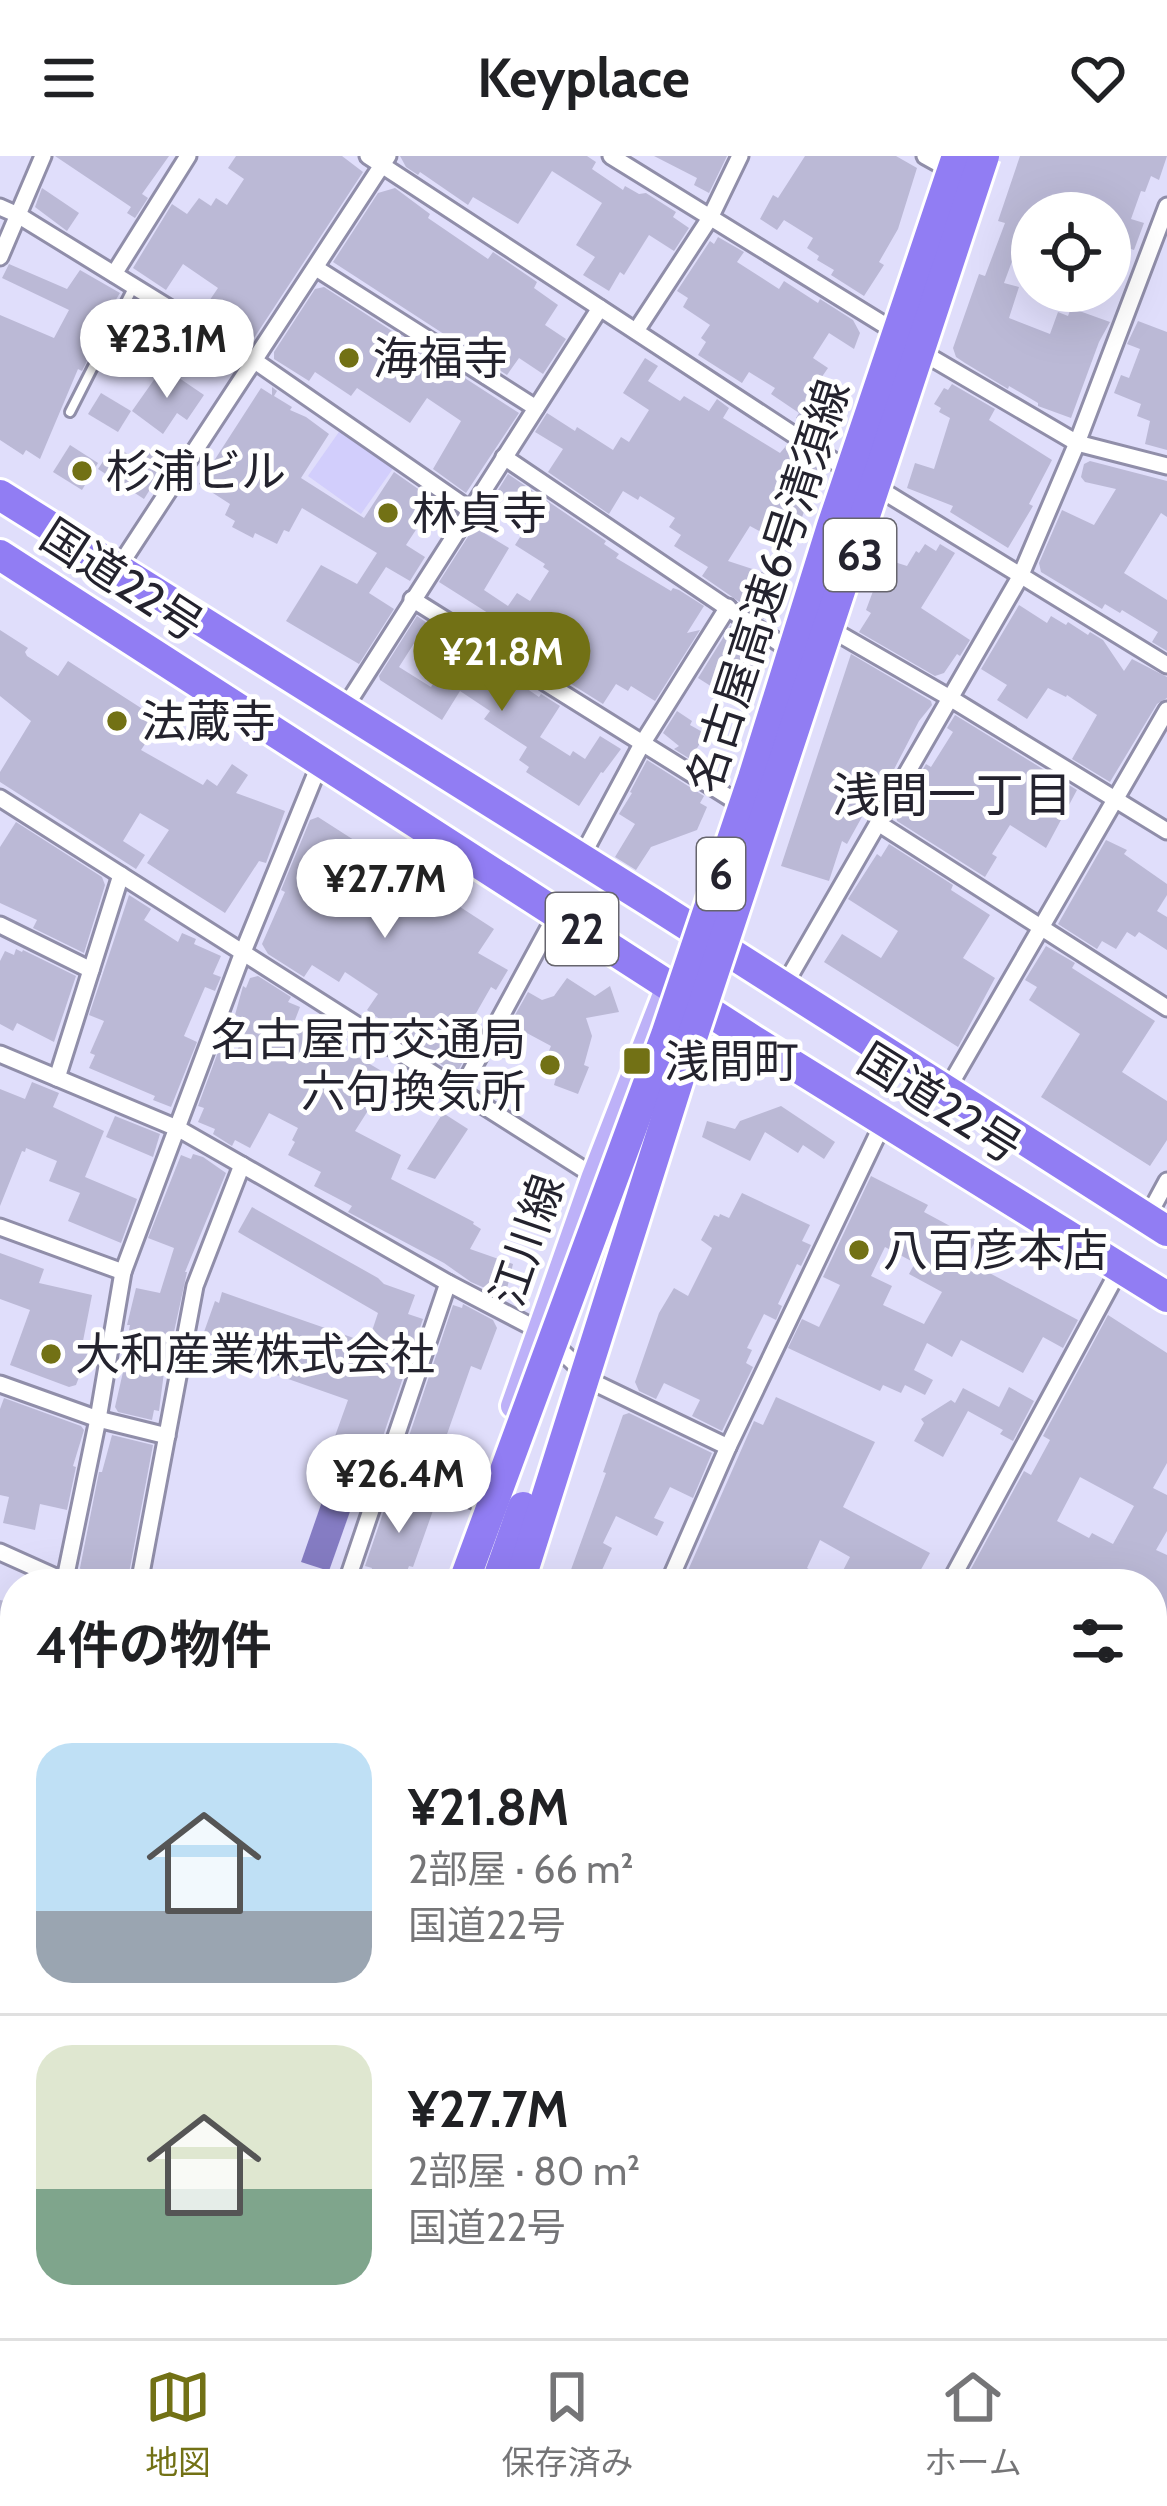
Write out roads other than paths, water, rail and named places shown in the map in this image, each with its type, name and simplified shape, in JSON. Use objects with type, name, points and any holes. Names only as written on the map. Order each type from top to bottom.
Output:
[{"type":"highway","name":"名古屋高速6号清須線","points":[[469,1569],[677,1042],[987,156]]},
{"type":"highway","name":"名古屋高速6号清須線","points":[[527,1569],[754,778],[943,158]]},
{"type":"highway","name":"国道22号","points":[[0,495],[1157,1224]]},
{"type":"highway","name":"国道22号","points":[[0,555],[711,1012],[1167,1298]]},
{"type":"highway","points":[[481,1569],[605,1220],[677,1042]]},
{"type":"highway","points":[[501,1569],[677,1042]]},
{"type":"main road","name":"63","points":[[728,953],[987,156]]},
{"type":"main road","name":"63","points":[[691,928],[891,329],[943,158]]},
{"type":"main road","name":"江川線","points":[[455,1569],[594,1176],[691,928]]},
{"type":"main road","points":[[528,1569],[595,1383],[728,953]]},
{"type":"street","points":[[0,257],[43,156]]},
{"type":"street","points":[[115,274],[188,156]]},
{"type":"street","points":[[368,156],[386,161],[845,469],[1167,665]]},
{"type":"street","points":[[611,156],[891,329]]},
{"type":"street","points":[[636,331],[710,218],[740,156]]},
{"type":"street","points":[[118,568],[386,161]]},
{"type":"street","points":[[784,986],[1020,577],[1077,443],[1167,206]]},
{"type":"street","points":[[0,207],[255,361],[470,510]]},
{"type":"street","points":[[316,268],[536,408]]},
{"type":"street","points":[[344,710],[600,308]]},
{"type":"street","points":[[926,354],[1077,443],[1167,466]]},
{"type":"street","points":[[504,457],[785,647]]},
{"type":"street","points":[[412,599],[735,801]]},
{"type":"street","points":[[580,858],[642,744],[728,607]]},
{"type":"street","points":[[834,632],[1167,831]]},
{"type":"street","points":[[947,1090],[1167,710]]},
{"type":"street","points":[[70,1569],[123,1272],[320,761]]},
{"type":"street","points":[[0,798],[594,1176]]},
{"type":"street","points":[[878,823],[1167,1008]]},
{"type":"street","points":[[57,1078],[122,875]]},
{"type":"street","points":[[461,1090],[557,913]]},
{"type":"street","points":[[0,925],[92,970]]},
{"type":"street","points":[[0,1054],[178,1129],[540,1331],[595,1383],[728,1447]]},
{"type":"street","points":[[675,1569],[884,1120]]},
{"type":"street","points":[[143,1569],[195,1286],[242,1165]]},
{"type":"street","points":[[1157,1224],[1167,1181]]},
{"type":"street","points":[[0,1227],[123,1272]]},
{"type":"street","points":[[957,1569],[1120,1268]]},
{"type":"street","points":[[351,1569],[448,1283]]},
{"type":"street","points":[[0,1384],[98,1419],[167,1436]]},
{"type":"street","points":[[386,1469],[479,1502]]},
{"type":"street","points":[[0,1552],[37,1569]]},
{"type":"lane","points":[[70,412],[134,286]]},
{"type":"place","name":"海福寺","points":[[349,358]]},
{"type":"place","name":"杉浦ビル","points":[[82,471]]},
{"type":"place","name":"林貞寺","points":[[388,513]]},
{"type":"place","name":"法蔵寺","points":[[117,721]]},
{"type":"place","name":"浅間町","points":[[637,1061]]},
{"type":"place","name":"名古屋市交通局 六句換気所","points":[[550,1065]]},
{"type":"place","name":"八百彦本店","points":[[859,1250]]},
{"type":"place","name":"大和産業株式会社","points":[[51,1354]]},
{"type":"district","name":"浅間一丁目","points":[[952,795]]}]
